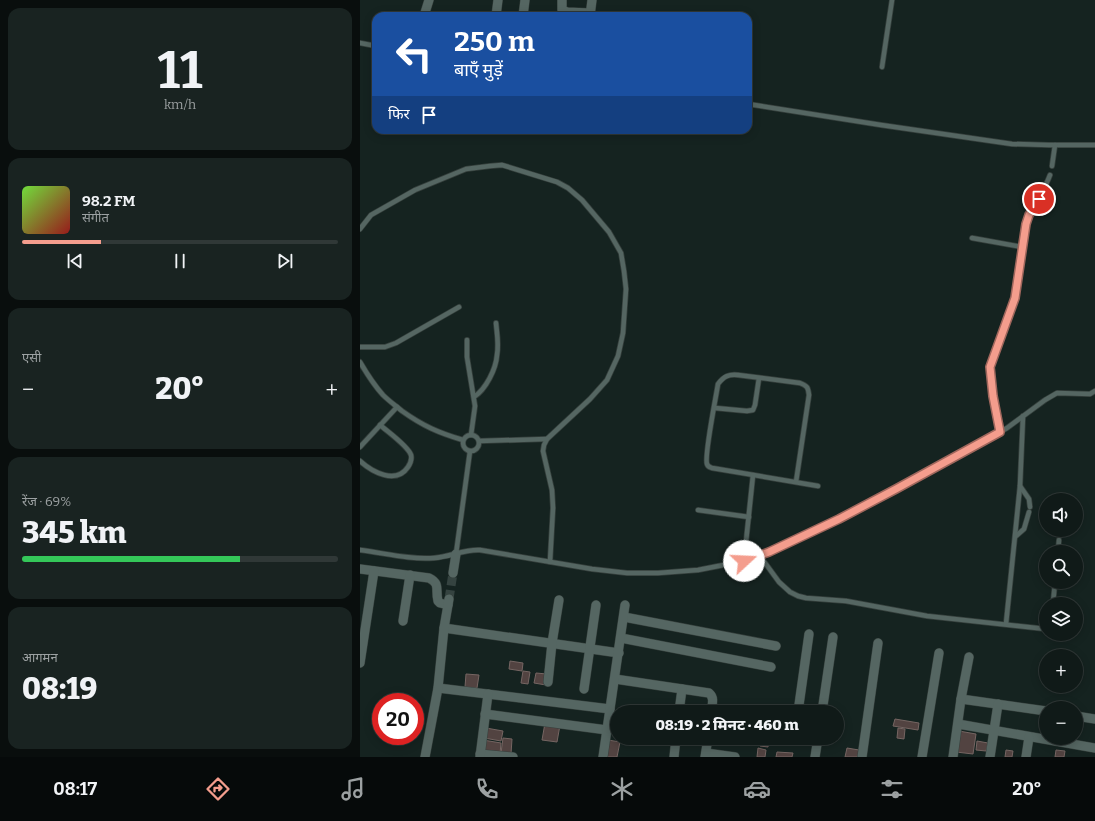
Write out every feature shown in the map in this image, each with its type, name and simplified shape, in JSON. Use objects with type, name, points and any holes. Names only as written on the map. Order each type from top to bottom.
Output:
[{"type":"street","points":[[425,12],[429,0]]},
{"type":"street","points":[[496,12],[498,0]]},
{"type":"street","points":[[524,12],[525,0]]},
{"type":"street","points":[[562,0],[562,10],[567,12]]},
{"type":"street","points":[[590,12],[592,0]]},
{"type":"street","points":[[453,573],[456,554]]},
{"type":"street","points":[[360,569],[429,578],[437,584],[438,601],[440,603],[448,602],[438,688],[425,757]]},
{"type":"street","points":[[360,663],[374,571]]},
{"type":"street","points":[[403,621],[410,575]]},
{"type":"street","points":[[548,682],[552,643],[560,600]]},
{"type":"street","points":[[584,689],[596,605]]},
{"type":"street","points":[[611,705],[625,605]]},
{"type":"street","points":[[624,617],[776,646]]},
{"type":"street","points":[[444,628],[618,653]]},
{"type":"street","points":[[799,705],[809,634]]},
{"type":"street","points":[[823,705],[832,637]]},
{"type":"street","points":[[621,638],[770,667]]},
{"type":"street","points":[[862,757],[878,643]]},
{"type":"street","points":[[922,757],[938,652]]},
{"type":"street","points":[[953,757],[969,657]]},
{"type":"street","points":[[615,679],[709,693],[712,695],[712,705]]},
{"type":"street","points":[[438,688],[610,709],[603,757]]},
{"type":"street","points":[[680,705],[682,689]]},
{"type":"street","points":[[488,694],[480,756],[513,757]]},
{"type":"street","points":[[961,700],[1039,710]]},
{"type":"street","points":[[990,757],[998,704]]},
{"type":"street","points":[[485,714],[607,730]]},
{"type":"street","points":[[1083,717],[1095,719]]},
{"type":"street","points":[[958,724],[1095,748]]},
{"type":"street","points":[[1026,757],[1029,737]]},
{"type":"street","points":[[674,757],[675,745]]},
{"type":"street","points":[[707,745],[705,755],[735,757]]},
{"type":"street","points":[[815,757],[817,745]]},
{"type":"lane","points":[[882,67],[892,0]]},
{"type":"lane","points":[[360,43],[372,45]]},
{"type":"lane","points":[[752,105],[1012,144],[1095,145]]},
{"type":"lane","points":[[1052,166],[1055,145]]},
{"type":"lane","points":[[360,229],[371,215],[415,190],[466,169],[502,165],[557,182],[568,188],[586,205],[609,232],[620,253],[624,271],[626,289],[623,333],[618,356],[607,380],[590,399],[547,439],[544,445],[552,490],[553,508],[550,562]]},
{"type":"lane","points":[[1000,432],[993,396],[990,367],[1015,298],[1026,224],[1029,215],[1046,186],[1050,175]]},
{"type":"lane","points":[[972,238],[1022,246]]},
{"type":"lane","points":[[360,347],[385,347],[396,343],[459,307]]},
{"type":"lane","points":[[474,397],[480,393],[494,369],[497,355],[496,323]]},
{"type":"lane","points":[[467,340],[467,357],[475,406],[471,434]]},
{"type":"lane","points":[[360,362],[384,396],[396,407],[416,421],[430,428],[463,440]]},
{"type":"lane","points":[[796,482],[809,395],[806,385],[729,374],[722,378],[718,384],[708,445],[708,466],[712,468],[818,486]]},
{"type":"lane","points":[[714,408],[747,411],[753,410],[759,378]]},
{"type":"lane","points":[[360,550],[423,559],[436,558],[471,550],[480,550],[592,569],[626,573],[698,570],[729,565],[760,556],[839,519],[1000,432],[1044,400],[1057,393],[1090,394],[1095,391]]},
{"type":"lane","points":[[1090,394],[1095,398]]},
{"type":"lane","points":[[360,447],[396,407]]},
{"type":"lane","points":[[1006,624],[1020,486],[1022,416]]},
{"type":"lane","points":[[360,461],[373,472],[390,476],[404,472],[409,466],[411,454],[405,446],[380,426]]},
{"type":"lane","points":[[463,440],[471,434]]},
{"type":"lane","points":[[463,440],[465,448],[470,451],[478,448],[479,441],[476,436],[471,434]]},
{"type":"lane","points":[[479,441],[547,439]]},
{"type":"lane","points":[[456,554],[470,451]]},
{"type":"lane","points":[[744,561],[753,475]]},
{"type":"lane","points":[[1016,536],[1024,529],[1029,509],[1029,499],[1020,486]]},
{"type":"lane","points":[[698,510],[749,517]]},
{"type":"lane","points":[[1059,540],[1059,545]]},
{"type":"lane","points":[[760,556],[779,582],[790,592],[798,596],[846,601],[927,616],[1039,628]]},
{"type":"building","points":[[510,661],[523,663],[522,671],[509,669]]},
{"type":"building","points":[[523,671],[530,672],[528,684],[521,683]]},
{"type":"building","points":[[536,673],[547,674],[546,685],[534,683]]},
{"type":"building","points":[[466,674],[479,675],[477,688],[465,687]]},
{"type":"building","points":[[895,719],[919,723],[918,730],[893,726]]},
{"type":"building","points":[[545,723],[560,725],[557,742],[542,740]]},
{"type":"building","points":[[486,728],[503,731],[501,741],[484,738]]},
{"type":"building","points":[[898,728],[905,729],[904,739],[897,738]]},
{"type":"building","points":[[959,731],[976,734],[973,754],[956,752]]},
{"type":"building","points":[[503,738],[512,739],[511,754],[501,753]]},
{"type":"building","points":[[483,740],[501,743],[500,754],[481,750]]},
{"type":"building","points":[[608,740],[610,740],[610,745],[619,745],[617,757],[605,757]]},
{"type":"building","points":[[977,741],[988,743],[986,751],[976,750]]},
{"type":"building","points":[[760,745],[768,745],[768,747]]},
{"type":"building","points":[[758,748],[766,750],[765,757],[757,757]]},
{"type":"building","points":[[847,748],[859,750],[858,757],[845,757]]},
{"type":"building","points":[[1006,750],[1013,751],[1012,757],[1005,757]]},
{"type":"building","points":[[1056,750],[1065,751],[1064,757],[1055,757]]},
{"type":"building","points":[[777,752],[793,753],[792,757],[776,757]]},
{"type":"tunnel","points":[[449,599],[453,573]]},
{"type":"route","points":[[744,561],[769,552],[839,519],[1000,432],[996,416],[990,367],[1015,298],[1026,224],[1029,215],[1039,199]]}]
